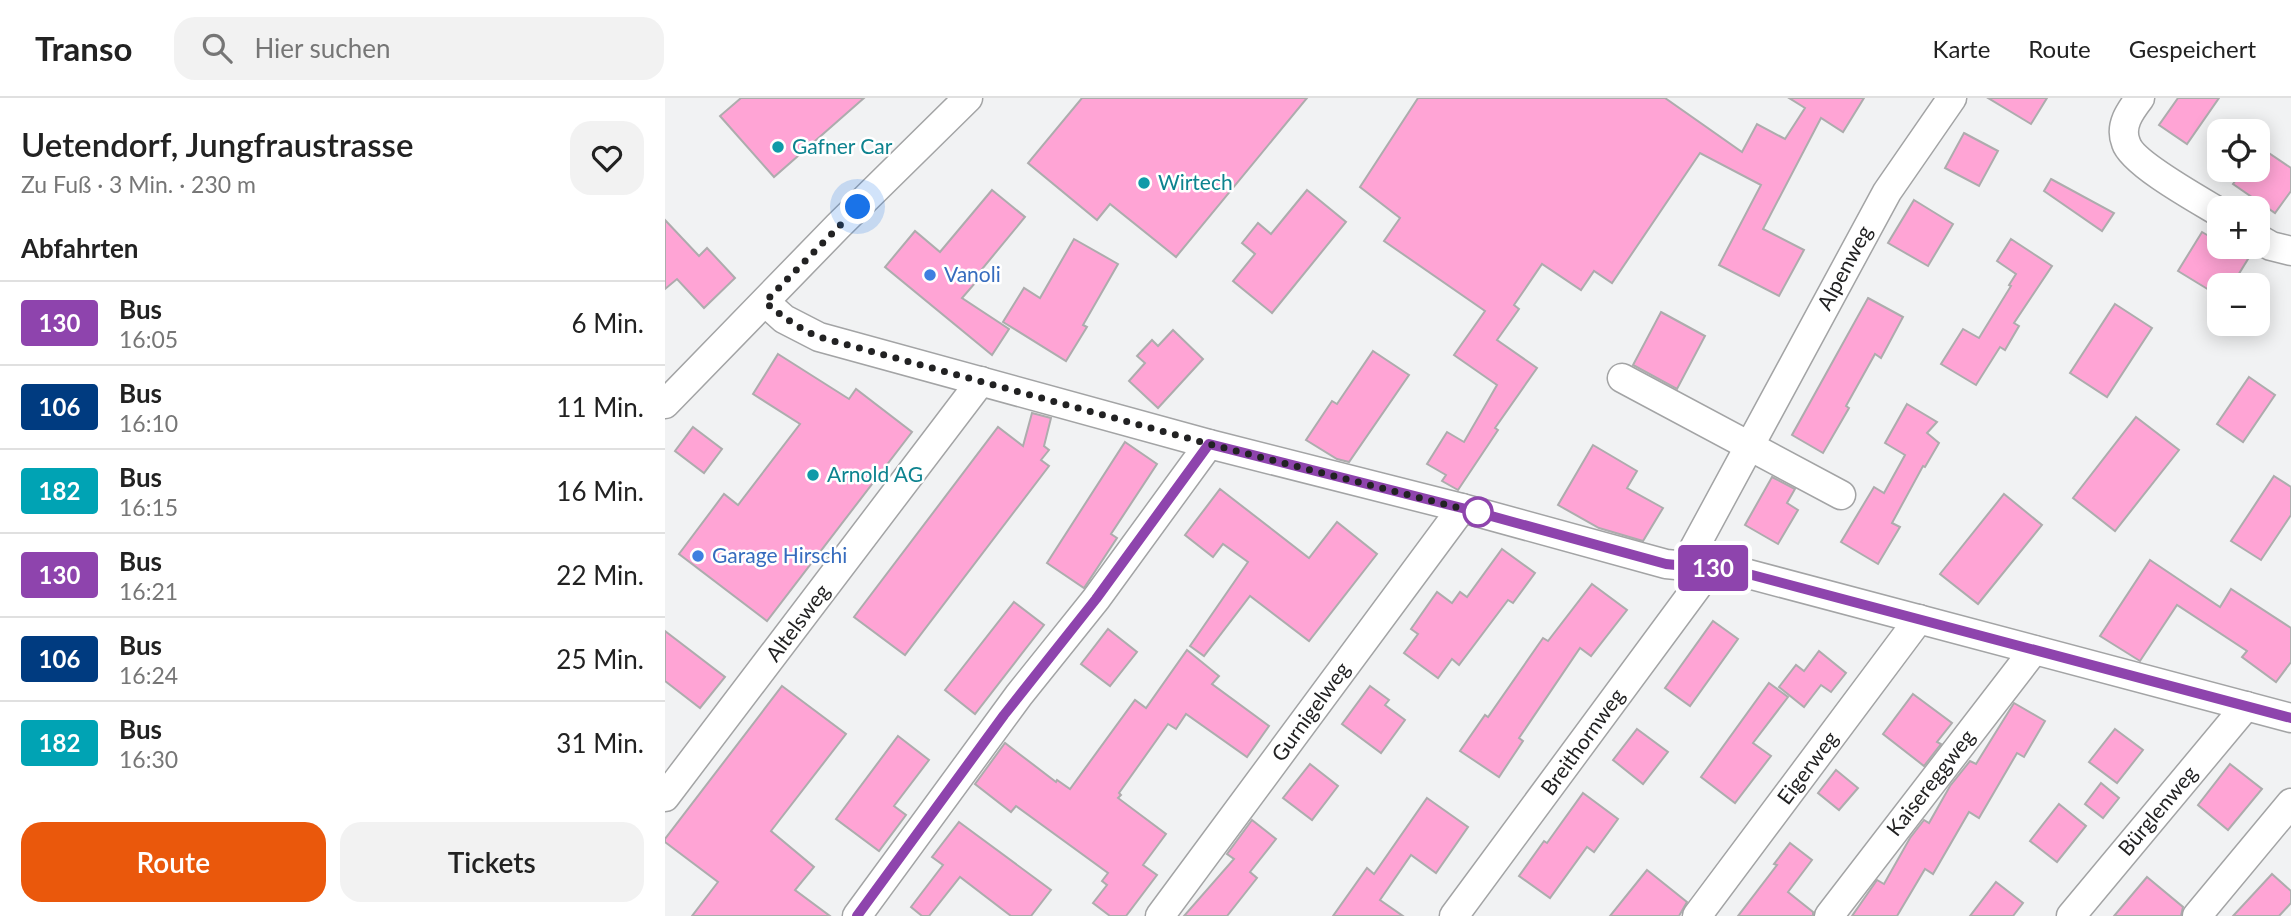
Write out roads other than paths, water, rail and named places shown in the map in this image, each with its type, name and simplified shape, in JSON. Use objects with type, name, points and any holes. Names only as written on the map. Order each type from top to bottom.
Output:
[{"type":"street","points":[[665,404],[968,98]]},
{"type":"street","name":"Alpenweg","points":[[1698,568],[1750,445],[1887,192],[1952,98]]},
{"type":"street","points":[[2140,98],[2129,113],[2123,128],[2126,145],[2136,158],[2207,204]]},
{"type":"street","points":[[2270,246],[2291,251]]},
{"type":"street","points":[[765,302],[784,319],[819,337],[1209,444],[1462,508],[1666,564],[1737,571],[2291,718]]},
{"type":"street","points":[[1622,378],[1841,495]]},
{"type":"street","name":"Altelsweg","points":[[665,797],[981,381]]},
{"type":"street","points":[[857,916],[1019,695],[1096,599],[1209,444]]},
{"type":"street","name":"Gurnigelweg","points":[[1160,916],[1462,508]]},
{"type":"street","name":"Breithornweg","points":[[1454,916],[1698,568]]},
{"type":"street","name":"Eigerweg","points":[[1697,916],[1919,619]]},
{"type":"street","name":"Kaisereggweg","points":[[1829,916],[2034,650]]},
{"type":"street","name":"Bürglenweg","points":[[2071,916],[2246,706]]},
{"type":"street","points":[[2196,916],[2291,803]]},
{"type":"place","name":"Gafner Car","points":[[778,147]]},
{"type":"place","name":"Wirtech","points":[[1144,183]]},
{"type":"place","name":"Vanoli","points":[[930,275]]},
{"type":"place","name":"Arnold AG","points":[[813,475]]},
{"type":"place","name":"Garage Hirschi","points":[[698,556]]}]
